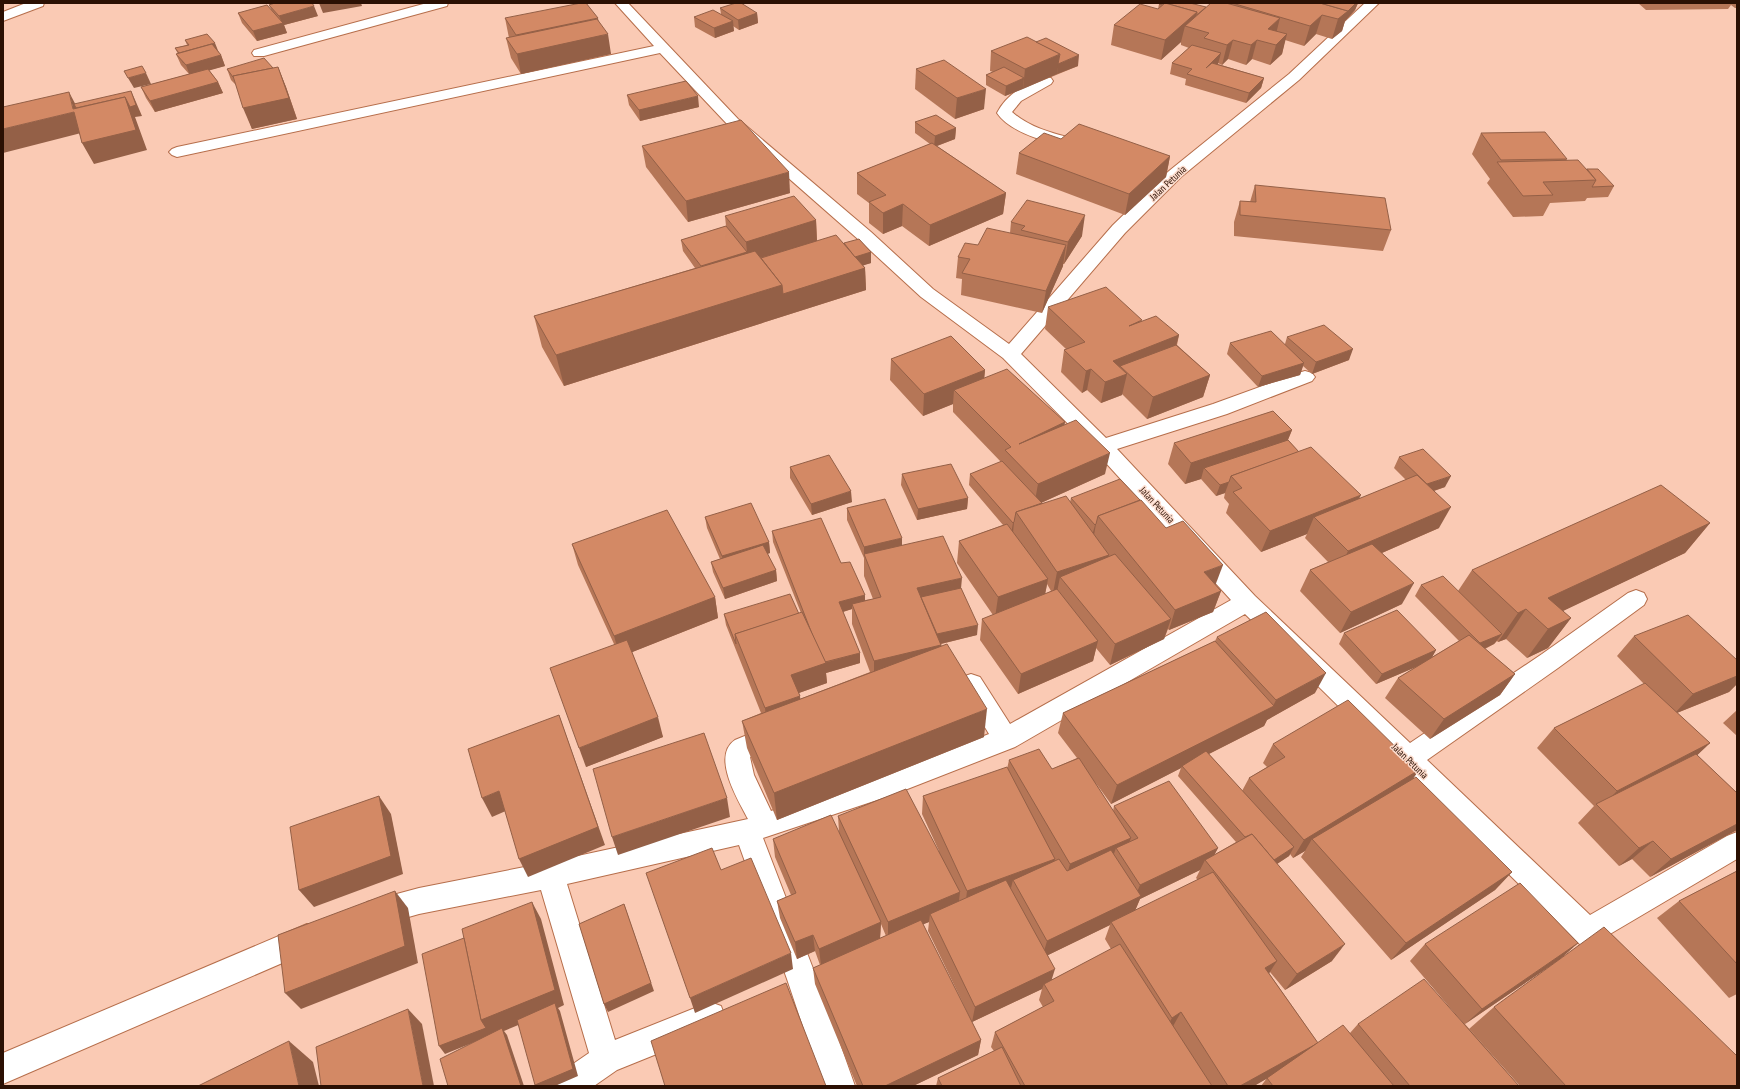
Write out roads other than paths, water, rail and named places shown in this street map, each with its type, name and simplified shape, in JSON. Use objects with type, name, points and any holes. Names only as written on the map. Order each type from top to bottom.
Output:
[{"type":"street","points":[[3,17],[38,3]]},
{"type":"street","points":[[259,53],[442,3]]},
{"type":"street","points":[[621,3],[733,122],[857,238],[927,293],[1010,354]]},
{"type":"street","name":"Jalan Petunia","points":[[1365,5],[1294,77],[1168,172],[1010,354],[1102,446],[1247,602],[1627,970]]},
{"type":"street","points":[[177,152],[663,48]]},
{"type":"street","points":[[1046,81],[1012,100],[1006,106],[1004,113],[1010,119],[1026,128],[1099,151]]},
{"type":"street","points":[[1102,446],[1220,409],[1305,377]]},
{"type":"street","points":[[1408,759],[1550,661],[1636,599]]},
{"type":"street","points":[[3,1069],[338,925],[419,901],[550,875],[756,828],[892,783],[1006,739],[1247,602]]},
{"type":"street","points":[[952,669],[965,677],[975,689],[1006,739]]},
{"type":"street","points":[[793,727],[750,744],[739,751],[736,759],[737,770],[756,828],[791,983],[839,1086]]},
{"type":"street","points":[[1587,932],[1737,845]]},
{"type":"street","points":[[550,875],[606,1060]]},
{"type":"street","points":[[568,1086],[606,1060],[737,1006]]}]
